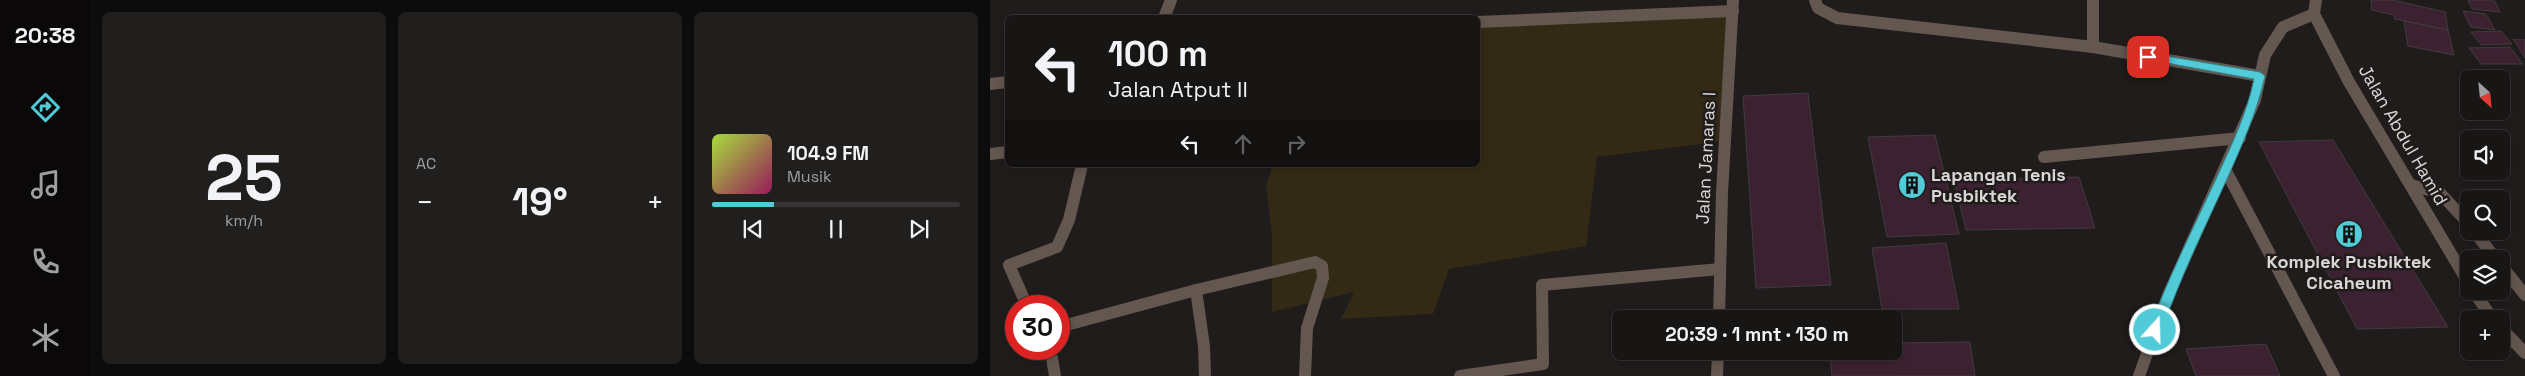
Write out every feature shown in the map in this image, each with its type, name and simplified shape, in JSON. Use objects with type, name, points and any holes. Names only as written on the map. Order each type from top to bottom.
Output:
[{"type":"street","points":[[1165,15],[1171,0]]},
{"type":"street","points":[[1815,0],[1818,8],[1837,18],[2093,47],[2260,76]]},
{"type":"street","points":[[2093,0],[2093,47]]},
{"type":"street","points":[[2139,376],[2167,298],[2240,138],[2255,100],[2265,55],[2284,27],[2314,14],[2316,0]]},
{"type":"street","points":[[1480,22],[1732,6]]},
{"type":"street","name":"Jalan Jamaras I","points":[[1719,310],[1722,193],[1732,6]]},
{"type":"street","name":"Jalan Abdul Hamid","points":[[2314,14],[2349,82],[2460,269]]},
{"type":"street","points":[[990,84],[1005,82]]},
{"type":"street","points":[[2044,157],[2240,138]]},
{"type":"street","points":[[990,154],[1005,152]]},
{"type":"street","points":[[1022,295],[1009,265],[1057,247],[1069,220],[1082,167]]},
{"type":"street","points":[[2225,169],[2334,376]]},
{"type":"street","points":[[2411,186],[2440,193],[2460,214]]},
{"type":"street","points":[[2481,240],[2489,250]]},
{"type":"street","points":[[1070,324],[1196,290],[1315,262],[1322,266],[1323,278],[1307,328],[1305,376]]},
{"type":"street","points":[[1460,376],[1543,364],[1542,285],[1720,269]]},
{"type":"street","points":[[2510,276],[2525,295]]},
{"type":"street","points":[[1196,290],[1204,346],[1205,376]]},
{"type":"street","points":[[2510,337],[2525,353]]},
{"type":"street","points":[[1052,360],[1055,376]]},
{"type":"street","points":[[1717,376],[1718,360]]},
{"type":"shaded area","points":[[1733,11],[1725,141],[1597,157],[1586,246],[1449,269],[1433,314],[1341,319],[1354,292],[1272,312],[1272,236],[1266,185],[1272,167],[1480,167],[1480,22]]},
{"type":"building","points":[[2371,0],[2393,0],[2445,12],[2448,30],[2395,19],[2394,15],[2372,10]]},
{"type":"building","points":[[2468,0],[2494,0],[2500,12],[2472,9]]},
{"type":"building","points":[[2463,11],[2486,14],[2495,30],[2471,27]]},
{"type":"building","points":[[2404,21],[2448,30],[2454,55],[2408,46]]},
{"type":"building","points":[[2501,31],[2512,44],[2481,45],[2471,32]]},
{"type":"building","points":[[2513,39],[2525,40],[2525,58]]},
{"type":"building","points":[[2510,47],[2523,64],[2481,64],[2469,48]]},
{"type":"building","points":[[1808,93],[1831,285],[1756,288],[1743,96]]},
{"type":"building","name":"Lapangan Tenis Pusbiktek","points":[[1935,135],[1959,234],[1887,237],[1868,137]]},
{"type":"building","name":"Komplek Pusbiktek Cicaheum","points":[[2333,140],[2448,327],[2357,329],[2259,142]]},
{"type":"building","points":[[2079,177],[2095,228],[1966,230],[1954,180]]},
{"type":"building","points":[[1946,243],[1959,309],[1882,309],[1872,248]]},
{"type":"building","points":[[1970,342],[1975,376],[1832,376],[1831,360],[1902,360],[1902,343]]},
{"type":"building","points":[[2266,344],[2280,376],[2196,376],[2186,349]]},
{"type":"place","name":"Lapangan Tenis Pusbiktek","points":[[1912,185]]},
{"type":"place","name":"Komplek Pusbiktek Cicaheum","points":[[2349,234]]},
{"type":"route","points":[[2148,57],[2260,76],[2255,100],[2240,138],[2167,298],[2155,330]]}]
